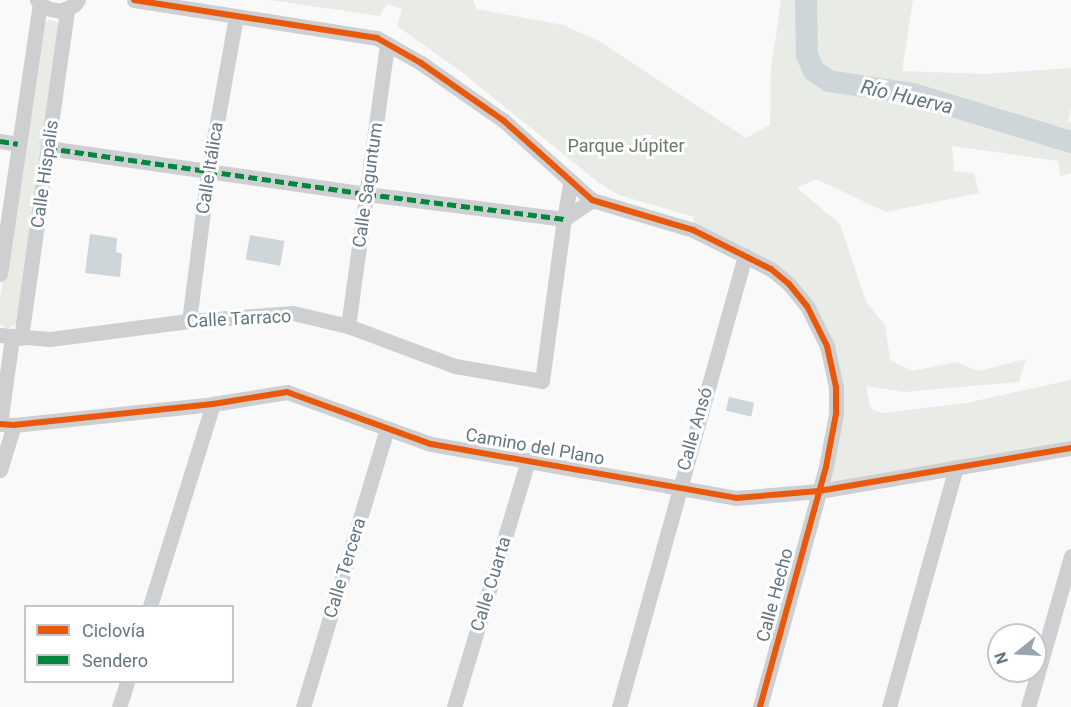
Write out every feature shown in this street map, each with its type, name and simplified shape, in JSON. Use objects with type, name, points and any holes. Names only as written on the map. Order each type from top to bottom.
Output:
[{"type":"street","points":[[48,148],[367,194],[564,219],[592,200],[504,121],[421,63],[377,38],[134,0]]},
{"type":"street","points":[[38,2],[52,11],[73,5]]},
{"type":"street","name":"Calle Hispalis","points":[[0,274],[38,2]]},
{"type":"street","name":"Calle Hispalis","points":[[0,469],[11,336],[73,5]]},
{"type":"street","name":"Calle Itálica","points":[[189,321],[208,172],[236,16]]},
{"type":"street","name":"Calle Saguntum","points":[[348,326],[387,44]]},
{"type":"street","points":[[0,141],[18,144]]},
{"type":"street","points":[[564,219],[571,181]]},
{"type":"street","name":"Calle Hecho","points":[[592,200],[693,230],[771,269],[789,284],[807,306],[827,346],[836,387],[836,414],[819,491],[760,707]]},
{"type":"street","name":"Calle Tarraco","points":[[11,336],[50,339],[189,321],[293,314],[348,326],[455,366],[542,381],[564,219]]},
{"type":"street","name":"Calle Ansó","points":[[619,707],[678,488],[745,255]]},
{"type":"street","name":"Camino del Plano","points":[[5,424],[213,404],[287,392],[431,444],[736,498],[819,491],[1071,447]]},
{"type":"street","points":[[150,605],[213,404]]},
{"type":"street","name":"Calle Tercera","points":[[303,707],[387,429]]},
{"type":"street","name":"Calle Cuarta","points":[[454,707],[528,460]]},
{"type":"street","points":[[889,707],[956,467]]},
{"type":"street","points":[[1028,707],[1071,556]]},
{"type":"street","points":[[122,706],[127,683]]},
{"type":"green space","name":"Parque Júpiter","points":[[269,0],[473,0],[477,9],[563,25],[599,41],[746,138],[770,125],[771,69],[781,0],[913,0],[902,71],[985,74],[1071,68],[1071,108],[1068,122],[1071,122],[1071,173],[1060,176],[1058,161],[952,146],[954,171],[974,173],[979,193],[886,212],[816,179],[797,188],[840,224],[866,302],[885,325],[890,360],[912,371],[956,362],[978,371],[1026,359],[1019,382],[904,392],[866,386],[871,409],[883,413],[966,403],[1071,380],[1071,448],[819,491],[826,467],[833,366],[789,284],[693,230],[694,217],[619,195],[599,183],[459,70],[397,26],[402,9],[387,4],[380,16]]},
{"type":"green space","points":[[52,20],[59,23],[18,323],[7,329],[0,324],[0,300],[40,27],[45,21]]},
{"type":"shaded area","points":[[90,234],[117,238],[116,252],[122,254],[120,277],[85,273]]},
{"type":"shaded area","points":[[250,235],[284,241],[280,266],[246,260]]},
{"type":"shaded area","points":[[729,397],[754,403],[751,416],[726,411]]},
{"type":"waterway","name":"Río Huerva","points":[[806,0],[807,55],[814,71],[829,81],[913,94],[1071,142]]},
{"type":"marked path","points":[[0,141],[18,144]]},
{"type":"marked path","points":[[48,148],[367,194],[564,219]]},
{"type":"cycle path","points":[[134,0],[377,38],[421,63],[504,121],[592,200],[693,230],[771,269],[789,284],[807,306],[827,346],[836,387],[836,414],[826,467],[760,707]]},
{"type":"cycle path","points":[[0,424],[14,425],[213,404],[287,392],[431,444],[736,498],[819,491],[1071,448]]}]
